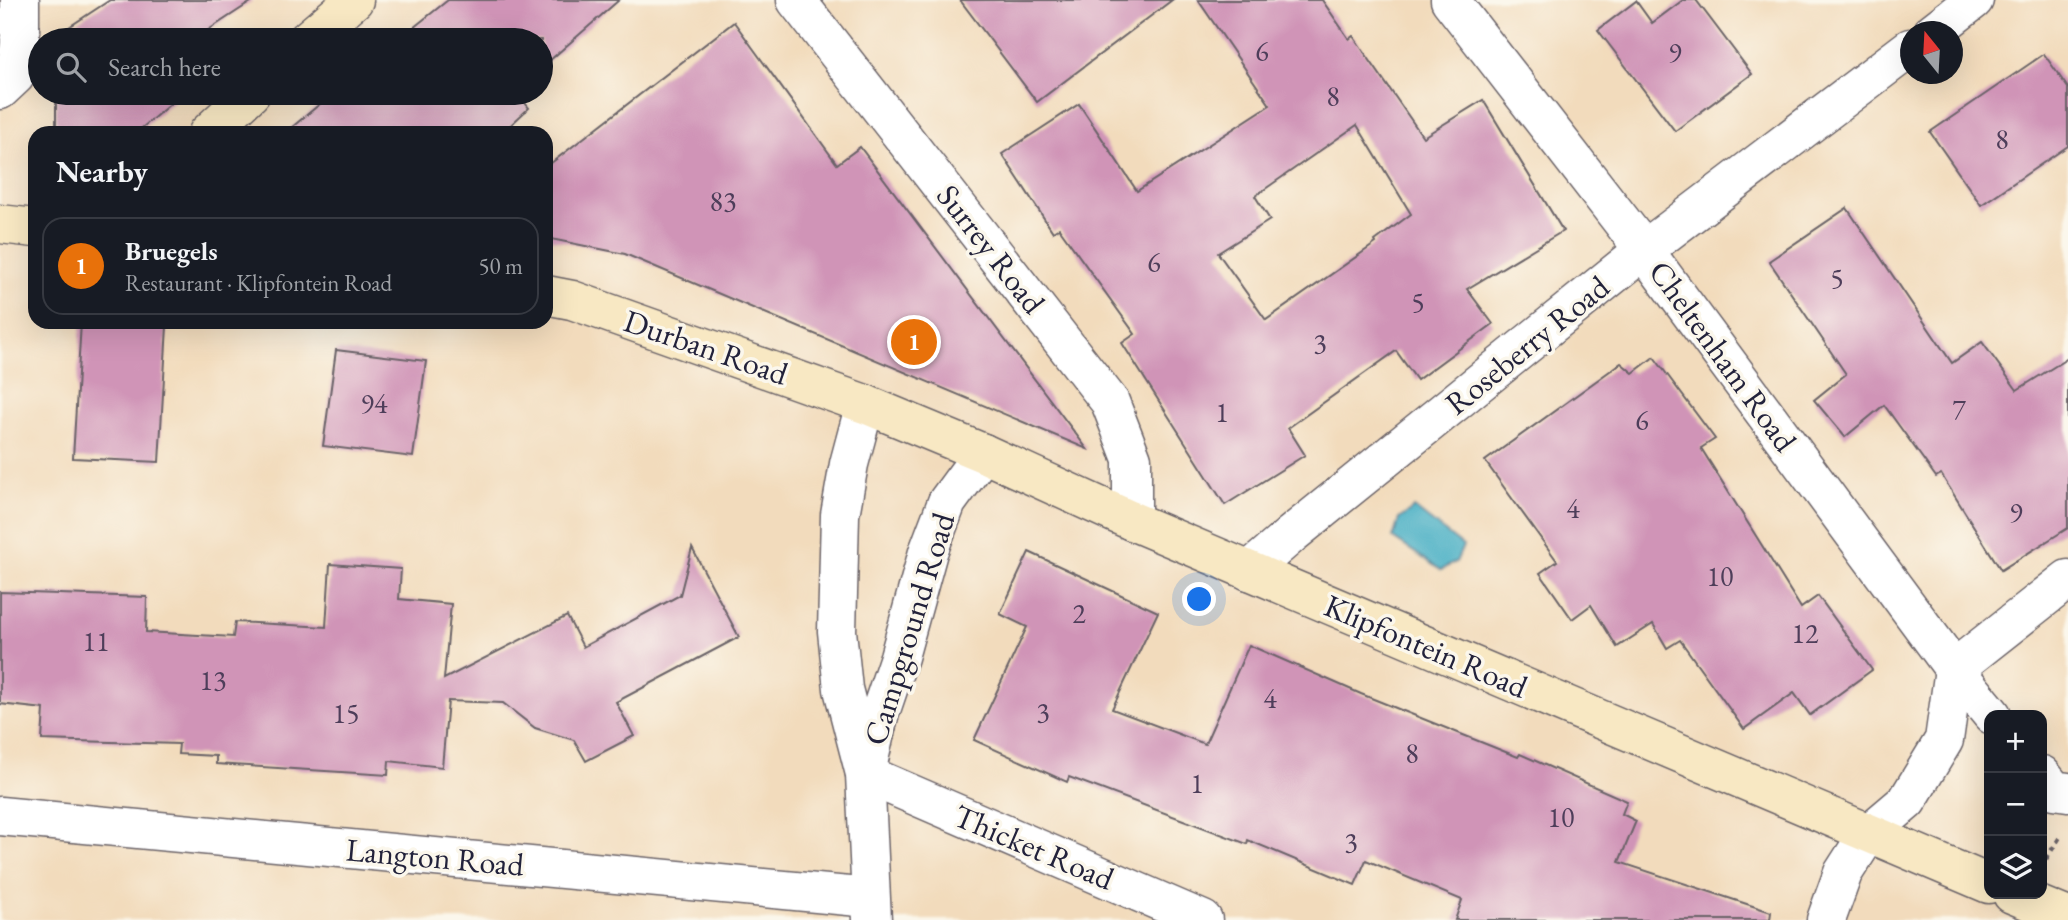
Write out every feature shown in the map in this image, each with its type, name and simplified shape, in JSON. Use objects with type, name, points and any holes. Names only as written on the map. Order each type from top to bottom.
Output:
[{"type":"main road","points":[[321,28],[354,0]]},
{"type":"main road","points":[[216,126],[238,105]]},
{"type":"main road","points":[[0,224],[28,227]]},
{"type":"main road","name":"Durban Road","points":[[553,296],[572,300],[865,404]]},
{"type":"main road","name":"Klipfontein Road","points":[[865,404],[983,453],[1249,571],[1984,882]]},
{"type":"main road","points":[[2024,899],[2068,917]]},
{"type":"street","points":[[0,90],[16,76],[20,44],[20,0]]},
{"type":"street","name":"Surrey Road","points":[[796,0],[1110,402],[1132,459],[1132,521]]},
{"type":"street","name":"Cheltenham Road","points":[[1450,0],[1644,250],[1954,669],[1988,710]]},
{"type":"street","points":[[1947,21],[1974,0]]},
{"type":"street","name":"Roseberry Road","points":[[1249,571],[1644,250],[1900,56]]},
{"type":"street","name":"Campground Road","points":[[865,404],[849,464],[840,515],[837,631],[843,689],[865,774],[871,909]]},
{"type":"street","name":"Campground Road","points":[[865,774],[879,716],[899,657],[928,552],[947,502],[983,453]]},
{"type":"street","points":[[1826,920],[1843,873],[1868,834],[1907,801],[1944,740],[1954,669],[2068,579]]},
{"type":"street","name":"Thicket Road","points":[[865,774],[1203,920]]},
{"type":"street","name":"Langton Road","points":[[0,816],[871,909]]},
{"type":"path","points":[[2047,857],[2061,836]]},
{"type":"water","points":[[1414,508],[1463,546],[1456,562],[1441,570],[1393,538],[1399,519]]},
{"type":"building","points":[[110,0],[254,0],[211,28],[68,28]]},
{"type":"building","points":[[448,0],[619,0],[553,58],[553,28],[413,28]]},
{"type":"building","points":[[960,0],[1172,0],[1037,102]]},
{"type":"building","points":[[1198,0],[1322,0],[1349,39],[1353,36],[1423,137],[1483,100],[1563,231],[1467,289],[1493,324],[1417,380],[1396,351],[1288,428],[1305,455],[1225,505],[1122,343],[1135,334],[1059,228],[1053,232],[1002,154],[1079,104],[1137,191],[1270,105]],"holes":[[[1357,125],[1411,214],[1375,241],[1376,243],[1266,320],[1218,253],[1270,220],[1255,196]]]},
{"type":"building","points":[[1683,0],[1696,0],[1752,74],[1675,131],[1598,30],[1636,1],[1652,23]]},
{"type":"building","points":[[734,22],[837,164],[860,147],[1087,449],[625,254],[553,239],[553,162]]},
{"type":"building","points":[[2044,54],[2068,88],[2068,146],[1981,205],[1930,132]]},
{"type":"building","points":[[56,105],[169,105],[144,126],[56,126]]},
{"type":"building","points":[[319,105],[527,105],[529,108],[510,126],[293,126]]},
{"type":"building","points":[[1847,208],[1952,363],[1982,342],[2017,390],[2068,358],[2068,528],[2001,570],[1941,474],[1936,477],[1884,405],[1845,437],[1814,400],[1846,374],[1769,261]]},
{"type":"building","points":[[81,329],[167,329],[159,462],[73,458]]},
{"type":"building","points":[[336,350],[426,361],[413,457],[323,446]]},
{"type":"building","points":[[1654,357],[1715,439],[1701,448],[1801,608],[1818,596],[1872,670],[1810,715],[1794,693],[1744,729],[1680,640],[1667,648],[1653,624],[1617,647],[1591,605],[1572,619],[1540,573],[1557,561],[1485,461],[1621,363],[1633,373]]},
{"type":"building","points":[[692,548],[739,637],[616,702],[634,736],[586,761],[574,740],[535,728],[503,703],[448,701],[442,767],[389,761],[388,775],[216,764],[216,756],[178,754],[179,744],[42,740],[44,709],[0,704],[0,592],[147,597],[146,632],[233,637],[235,622],[326,627],[330,564],[401,569],[399,599],[451,604],[444,679],[567,616],[583,647],[680,595]]},
{"type":"building","points":[[1029,552],[1158,612],[1112,709],[1205,744],[1249,645],[1361,694],[1518,757],[1520,754],[1627,801],[1622,814],[1636,821],[1619,862],[1771,912],[1770,920],[1455,920],[1462,900],[1366,860],[1355,885],[1248,840],[1247,844],[1069,777],[1067,782],[974,740],[1027,627],[1000,614]]},
{"type":"place","name":"Bruegels","points":[[914,342]]}]
